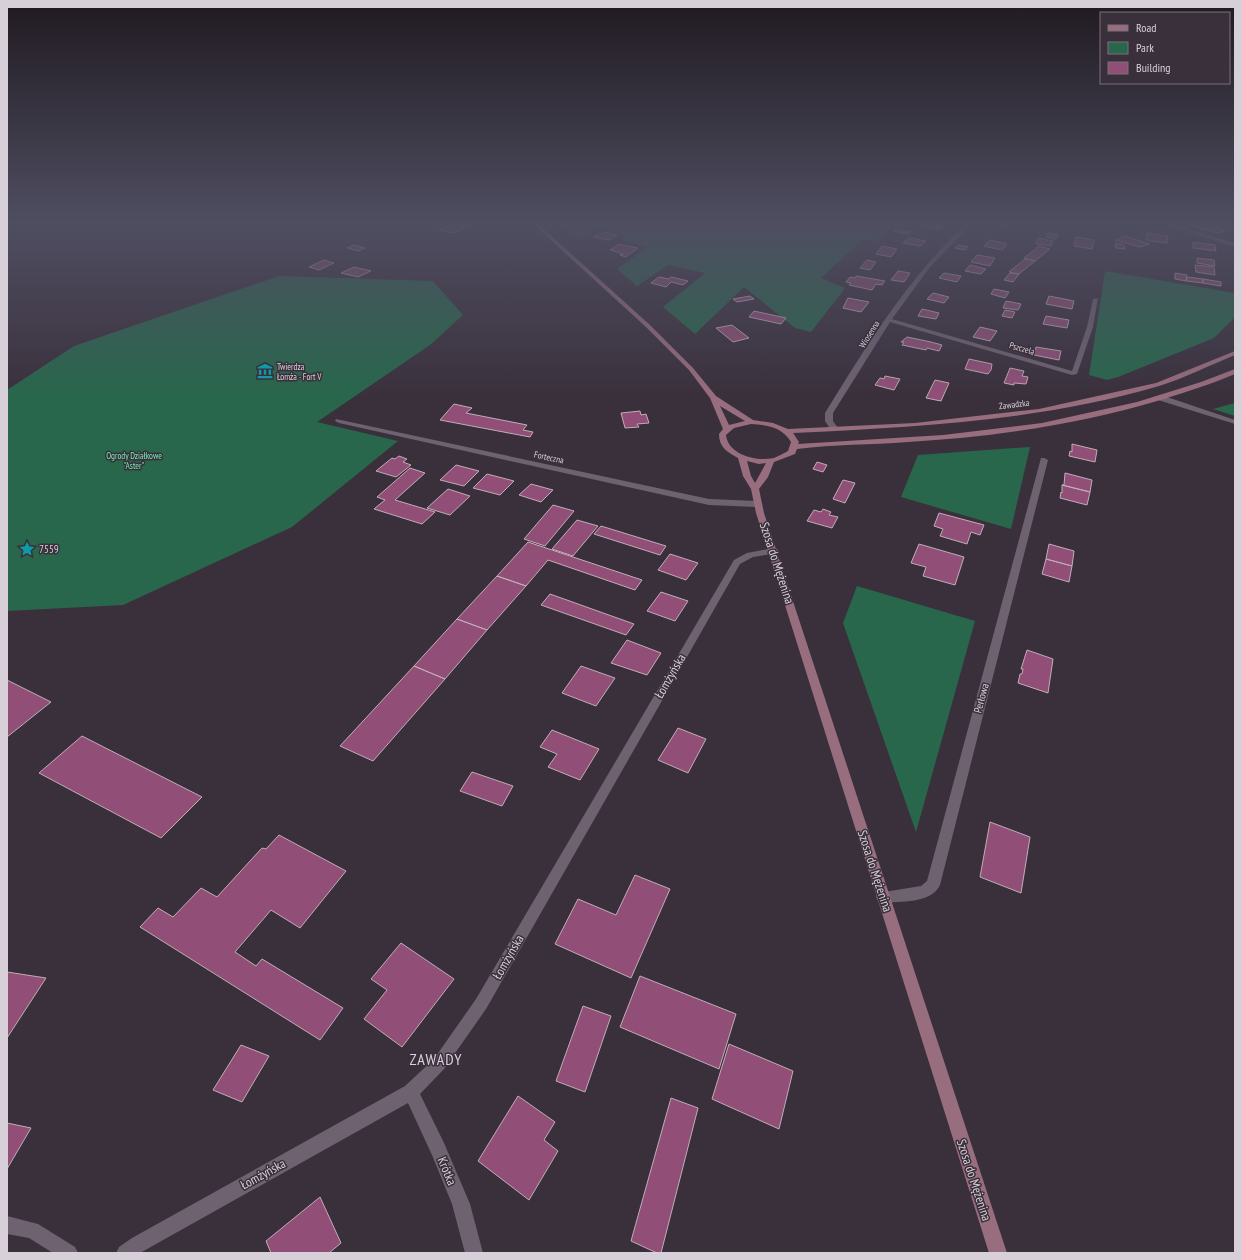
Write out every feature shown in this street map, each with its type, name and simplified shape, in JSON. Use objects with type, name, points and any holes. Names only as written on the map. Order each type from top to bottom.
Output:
[{"type":"main road","points":[[598,281],[648,326],[690,369],[713,398],[727,429]]},
{"type":"main road","name":"Zawadzka","points":[[788,432],[834,428],[916,425],[1039,411],[1131,391],[1192,372],[1235,353]]},
{"type":"main road","points":[[794,447],[819,443],[909,440],[1075,420],[1161,398],[1199,386],[1235,371]]},
{"type":"main road","points":[[713,398],[751,422]]},
{"type":"main road","points":[[965,420],[976,433]]},
{"type":"main road","points":[[751,422],[771,424],[788,432],[795,442],[794,447],[786,456],[771,461],[757,461],[733,455],[722,444],[721,439],[723,433],[734,425],[751,422]]},
{"type":"main road","name":"Szosa do Mężenina","points":[[742,458],[747,476],[755,489],[757,504],[774,551],[998,1253]]},
{"type":"main road","points":[[755,489],[764,477],[771,461]]},
{"type":"street","name":"Wiosenna","points":[[834,428],[829,420],[829,413],[915,281]]},
{"type":"street","name":"Pszczela","points":[[889,320],[1074,374],[1090,327],[1096,298]]},
{"type":"street","points":[[1161,398],[1235,422]]},
{"type":"street","name":"Forteczna","points":[[339,421],[709,502],[757,504]]},
{"type":"street","name":"Perłowa","points":[[883,896],[924,892],[933,885],[1044,460]]},
{"type":"street","name":"Łomżyńska","points":[[125,1253],[152,1236],[411,1092],[439,1064],[481,1004],[737,562],[744,556],[774,551]]},
{"type":"street","name":"Krótka","points":[[411,1092],[438,1149],[461,1204],[474,1253]]},
{"type":"street","points":[[7,1225],[32,1230],[70,1253]]},
{"type":"green space","name":"Ogrody Działkowe \"Aster\"","points":[[265,281],[433,281],[463,315],[430,345],[317,422],[398,441],[292,527],[123,605],[7,611],[7,390],[74,346]]},
{"type":"green space","points":[[631,281],[645,281],[637,286]]},
{"type":"green space","points":[[695,281],[828,281],[845,288],[811,332],[795,328],[744,287],[695,334],[663,307]]},
{"type":"green space","points":[[1103,281],[1163,281],[1235,293],[1235,317],[1214,338],[1118,377],[1107,380],[1089,375]]},
{"type":"green space","points":[[1235,403],[1235,416],[1213,409]]},
{"type":"green space","points":[[1030,447],[1011,529],[901,497],[918,455]]},
{"type":"green space","points":[[857,586],[975,621],[916,832],[843,623]]},
{"type":"building","points":[[654,281],[688,281],[683,285],[671,282],[666,287],[651,283]]},
{"type":"building","points":[[885,281],[882,285],[876,284],[872,290],[849,285],[851,283],[846,282]]},
{"type":"building","points":[[1186,281],[1203,281],[1203,283]]},
{"type":"building","points":[[1203,281],[1214,281],[1221,282],[1221,286],[1203,283]]},
{"type":"building","points":[[994,289],[1009,292],[1005,298],[991,294]]},
{"type":"building","points":[[933,293],[949,297],[944,303],[927,299]]},
{"type":"building","points":[[750,296],[754,299],[737,302],[733,299]]},
{"type":"building","points":[[1049,296],[1074,301],[1072,309],[1046,304]]},
{"type":"building","points":[[848,298],[869,302],[861,312],[843,308]]},
{"type":"building","points":[[1006,301],[1021,304],[1018,310],[1003,308]]},
{"type":"building","points":[[922,309],[939,313],[936,319],[918,316]]},
{"type":"building","points":[[1005,310],[1015,312],[1012,318],[1002,316]]},
{"type":"building","points":[[754,311],[786,318],[781,324],[749,317]]},
{"type":"building","points":[[1046,316],[1069,320],[1067,328],[1043,324]]},
{"type":"building","points":[[732,325],[749,338],[733,342],[716,328]]},
{"type":"building","points":[[980,327],[997,331],[990,341],[973,337]]},
{"type":"building","points":[[907,337],[942,345],[939,351],[902,345],[904,342],[901,342]]},
{"type":"building","points":[[1036,347],[1061,351],[1059,360],[1034,355]]},
{"type":"building","points":[[969,359],[992,364],[991,370],[988,374],[965,369]]},
{"type":"building","points":[[1010,368],[1024,371],[1022,376],[1028,377],[1026,384],[1014,383],[1014,385],[1004,383]]},
{"type":"building","points":[[885,376],[900,379],[894,390],[875,385],[880,378],[884,379]]},
{"type":"building","points":[[935,380],[949,383],[941,401],[926,398]]},
{"type":"building","points":[[454,404],[472,408],[466,413],[527,425],[523,430],[533,432],[530,437],[440,420]]},
{"type":"building","points":[[640,411],[641,415],[646,414],[649,423],[637,424],[639,427],[625,428],[621,413]]},
{"type":"building","points":[[1072,444],[1097,450],[1095,462],[1069,456],[1070,451],[1072,452]]},
{"type":"building","points":[[399,456],[407,459],[403,462],[411,465],[396,477],[376,471],[392,458],[395,459]]},
{"type":"building","points":[[817,462],[827,465],[823,472],[813,469]]},
{"type":"building","points":[[456,465],[479,471],[464,486],[440,480]]},
{"type":"building","points":[[410,468],[425,473],[395,500],[435,512],[422,524],[374,509],[385,500],[377,497]]},
{"type":"building","points":[[1065,473],[1092,480],[1090,492],[1062,485],[1064,485]]},
{"type":"building","points":[[487,474],[514,481],[500,495],[473,488]]},
{"type":"building","points":[[843,480],[855,483],[845,503],[833,499]]},
{"type":"building","points":[[531,484],[553,490],[541,502],[519,495]]},
{"type":"building","points":[[1062,485],[1090,492],[1087,505],[1060,498],[1061,492],[1062,493]]},
{"type":"building","points":[[448,489],[470,496],[450,515],[427,508]]},
{"type":"building","points":[[553,505],[574,511],[545,546],[524,539]]},
{"type":"building","points":[[823,509],[831,512],[829,515],[838,517],[832,528],[807,521],[814,510],[821,512]]},
{"type":"building","points":[[939,513],[984,525],[980,535],[971,532],[967,544],[940,536],[943,529],[934,526]]},
{"type":"building","points":[[577,520],[598,526],[573,556],[552,549]]},
{"type":"building","points":[[601,526],[666,546],[660,555],[594,534]]},
{"type":"building","points":[[528,542],[642,580],[635,590],[548,560],[526,586],[497,576]]},
{"type":"building","points":[[919,544],[964,557],[955,585],[923,576],[926,567],[911,563]]},
{"type":"building","points":[[1049,544],[1074,551],[1072,566],[1046,559]]},
{"type":"building","points":[[670,554],[698,563],[686,580],[658,570]]},
{"type":"building","points":[[1046,559],[1072,566],[1069,582],[1042,574]]},
{"type":"building","points":[[497,576],[526,586],[487,630],[457,619]]},
{"type":"building","points":[[661,592],[688,601],[675,621],[647,611]]},
{"type":"building","points":[[550,594],[634,624],[626,635],[541,605]]},
{"type":"building","points":[[457,619],[487,630],[445,679],[414,666]]},
{"type":"building","points":[[627,640],[661,653],[647,675],[611,663]]},
{"type":"building","points":[[1027,650],[1053,659],[1048,693],[1018,683],[1020,674],[1022,674],[1023,669],[1021,669]]},
{"type":"building","points":[[414,666],[445,679],[373,761],[340,746]]},
{"type":"building","points":[[581,666],[615,678],[596,706],[562,693]]},
{"type":"building","points":[[7,680],[51,702],[7,737]]},
{"type":"building","points":[[678,728],[706,739],[688,773],[658,760]]},
{"type":"building","points":[[552,730],[599,749],[580,780],[548,767],[557,754],[540,747]]},
{"type":"building","points":[[82,736],[202,797],[161,838],[39,773]]},
{"type":"building","points":[[472,772],[513,786],[502,806],[460,791]]},
{"type":"building","points":[[990,822],[1030,837],[1021,893],[980,877]]},
{"type":"building","points":[[279,835],[346,871],[300,928],[271,910],[235,952],[256,966],[262,959],[343,1008],[320,1040],[140,927],[158,908],[173,917],[201,888],[217,897],[262,848],[266,849]]},
{"type":"building","points":[[635,875],[670,889],[631,978],[555,944],[578,899],[616,915]]},
{"type":"building","points":[[401,943],[454,979],[402,1047],[364,1019],[387,990],[371,979]]},
{"type":"building","points":[[7,972],[46,978],[7,1038]]},
{"type":"building","points":[[640,976],[736,1014],[719,1069],[620,1027]]},
{"type":"building","points":[[583,1006],[611,1016],[585,1092],[556,1081]]},
{"type":"building","points":[[729,1044],[793,1071],[779,1129],[712,1099]]},
{"type":"building","points":[[241,1045],[269,1056],[242,1102],[213,1090]]},
{"type":"building","points":[[518,1096],[555,1122],[544,1140],[558,1151],[529,1200],[478,1161]]},
{"type":"building","points":[[671,1098],[698,1108],[661,1253],[657,1253],[631,1241]]},
{"type":"building","points":[[7,1123],[31,1128],[7,1169]]},
{"type":"building","points":[[320,1197],[341,1243],[329,1253],[271,1253],[266,1241]]},
{"type":"place","name":"Twierdza Łomża - Fort V","points":[[265,371]]},
{"type":"place","name":"7559","points":[[27,549]]},
{"type":"district","name":"ZAWADY","points":[[436,1059]]}]
